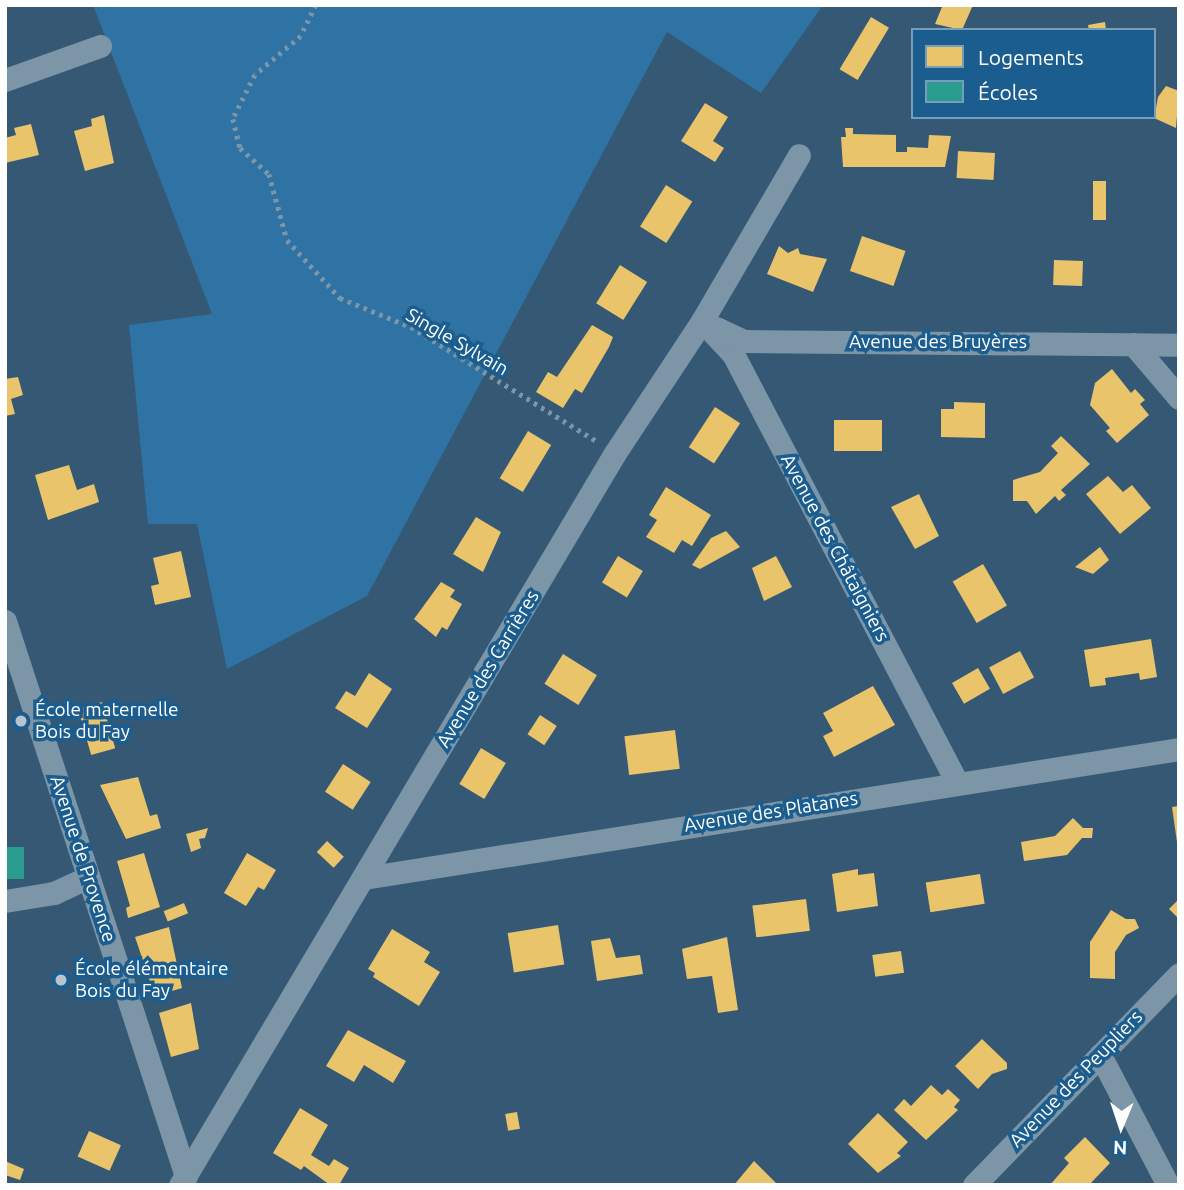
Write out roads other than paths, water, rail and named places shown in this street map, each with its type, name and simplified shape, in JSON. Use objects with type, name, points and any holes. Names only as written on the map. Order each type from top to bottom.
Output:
[{"type":"street","points":[[5,80],[100,46]]},
{"type":"street","name":"Avenue des Carrières","points":[[183,1180],[615,453],[702,321],[799,155]]},
{"type":"street","name":"Avenue des Bruyères","points":[[702,321],[744,341],[1179,345]]},
{"type":"street","name":"Avenue des Châtaigniers","points":[[702,321],[733,354],[957,782]]},
{"type":"street","points":[[1133,344],[1179,398]]},
{"type":"street","name":"Avenue de Provence","points":[[5,621],[89,877],[183,1180]]},
{"type":"street","name":"Avenue des Platanes","points":[[364,878],[957,782],[1179,749]]},
{"type":"street","points":[[5,901],[54,893],[89,877]]},
{"type":"street","name":"Avenue des Peupliers","points":[[974,1185],[1179,974]]},
{"type":"street","points":[[1100,1055],[1168,1185]]},
{"type":"place","name":"École maternelle Bois du Fay","points":[[21,721]]},
{"type":"place","name":"École élémentaire Bois du Fay","points":[[61,980]]}]
